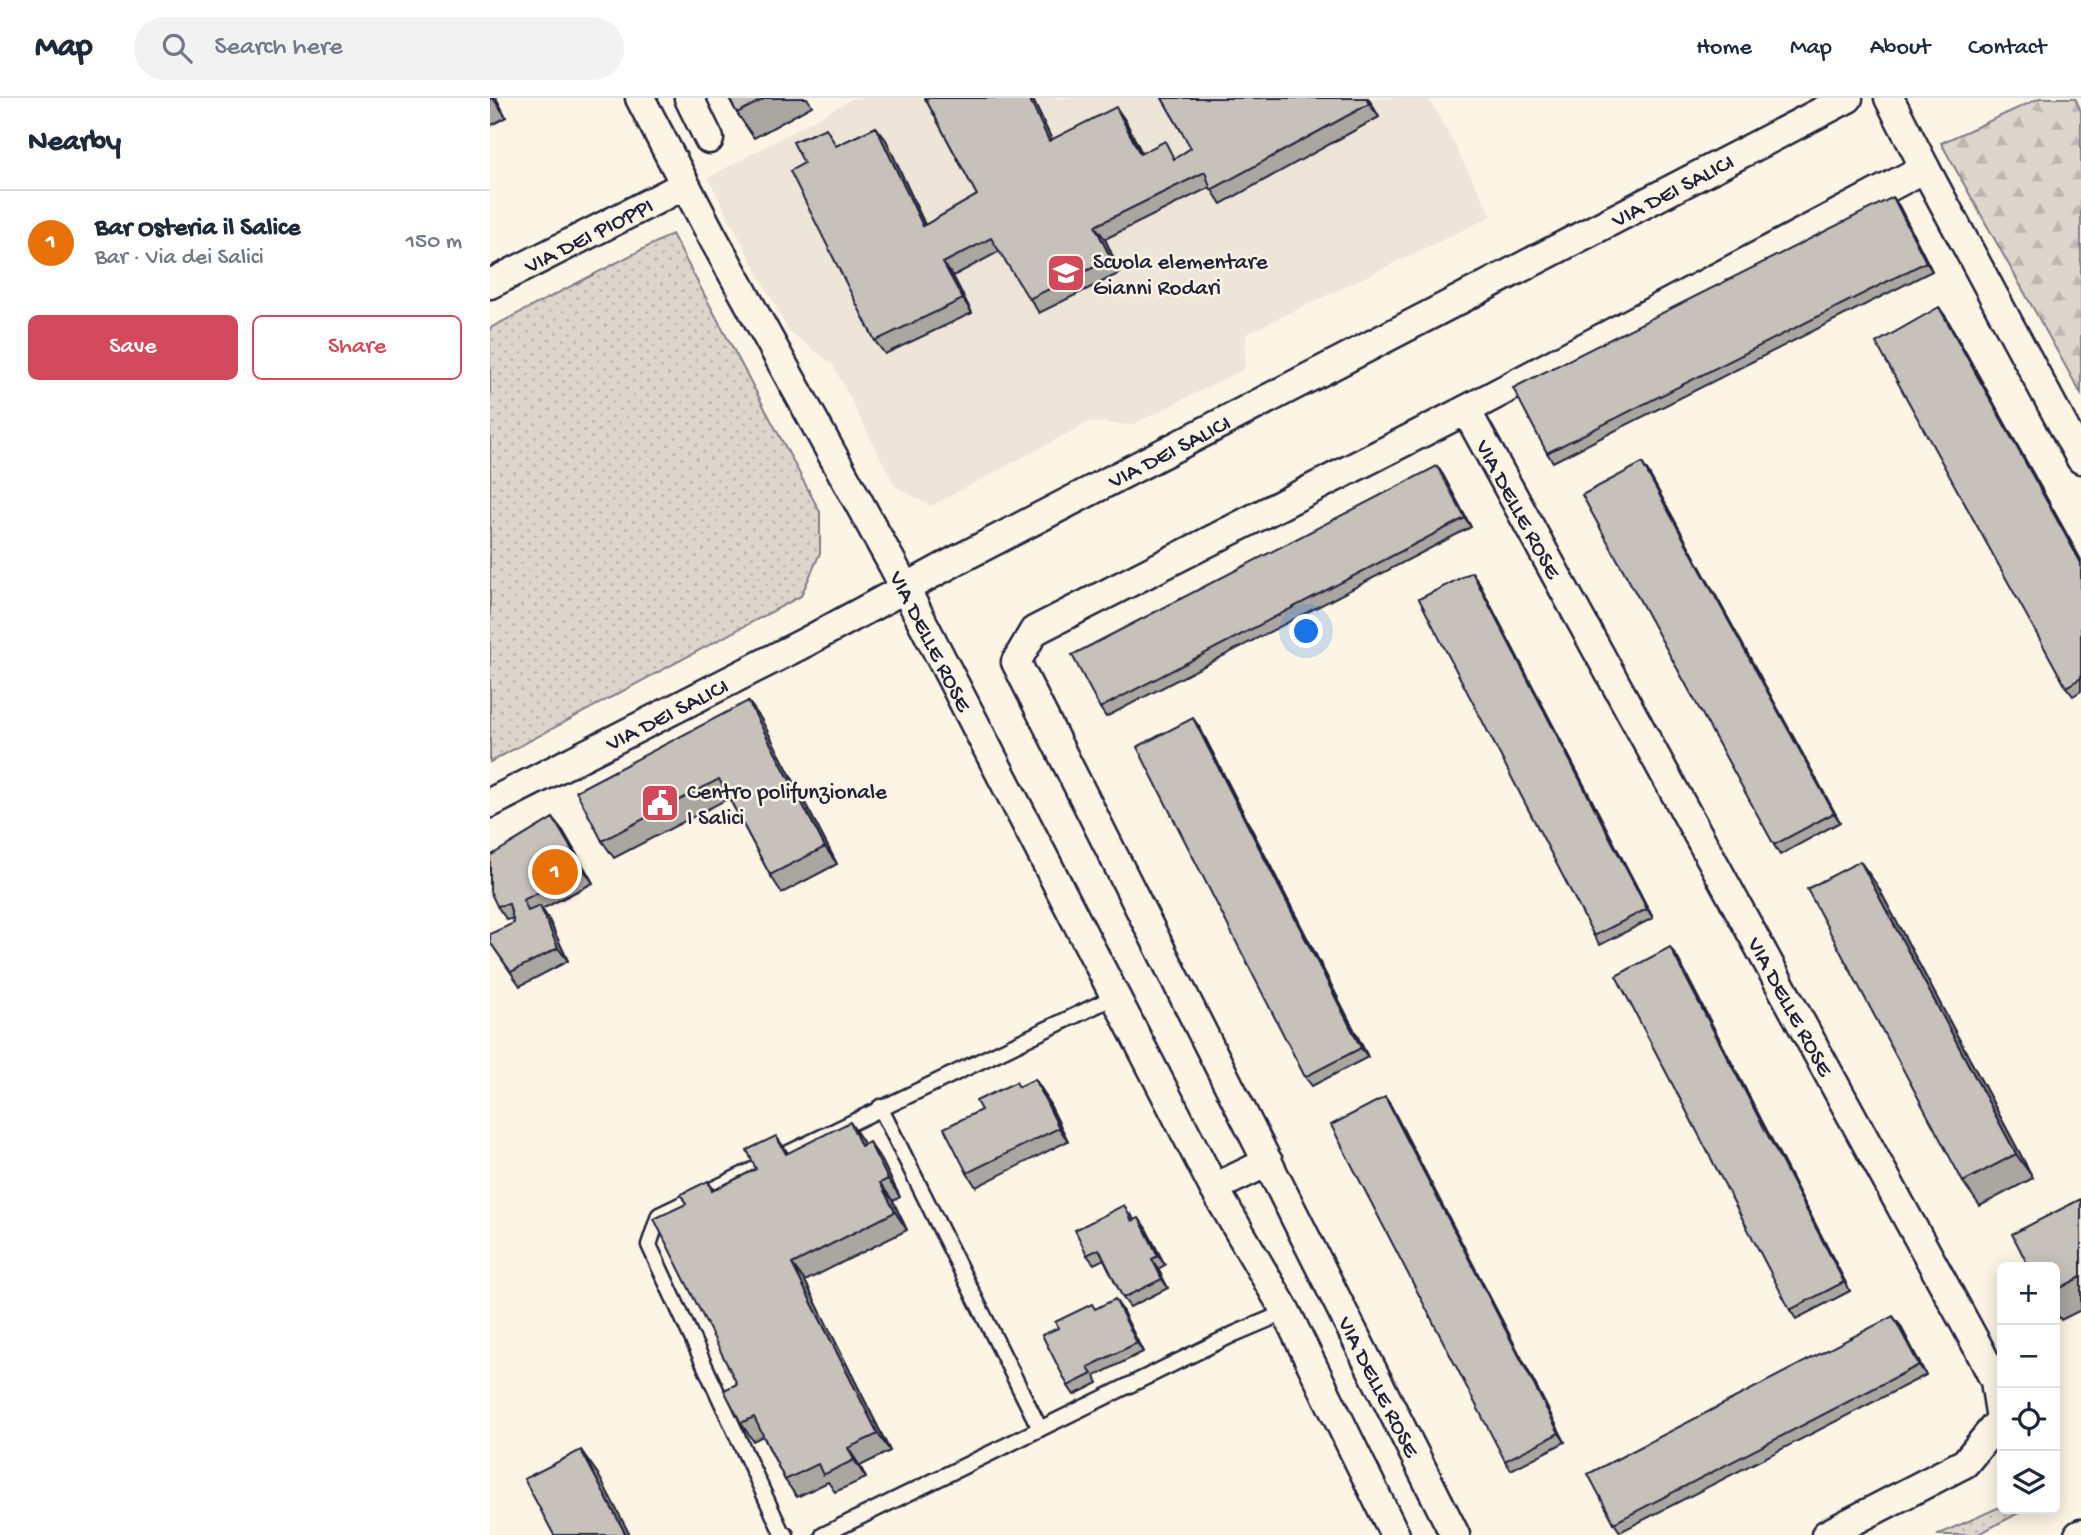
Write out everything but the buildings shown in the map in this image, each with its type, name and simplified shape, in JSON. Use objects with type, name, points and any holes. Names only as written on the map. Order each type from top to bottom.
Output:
[{"type":"street","name":"VIA DELLE ROSE","points":[[640,98],[905,589],[1214,1188],[1286,1312],[1395,1535]]},
{"type":"street","points":[[689,98],[709,139]]},
{"type":"street","name":"VIA DEI SALICI","points":[[490,803],[806,642],[972,552],[1849,98]]},
{"type":"street","points":[[1889,98],[2081,459]]},
{"type":"street","name":"VIA DELLE ROSE","points":[[1455,1535],[1017,662],[1034,631],[1466,411],[1925,168]]},
{"type":"street","name":"VIA DEI PIOPPI","points":[[490,284],[685,185]]},
{"type":"street","name":"VIA DELLE ROSE","points":[[1466,411],[1972,1334],[1995,1381],[2001,1419],[1965,1463],[1826,1535]]},
{"type":"street","points":[[1214,1188],[1268,1161]]},
{"type":"lane","points":[[786,1535],[782,1533],[649,1245],[659,1214],[1116,996]]},
{"type":"lane","points":[[880,1107],[1041,1429]]},
{"type":"lane","points":[[823,1535],[1234,1334],[1286,1312]]},
{"type":"shaded area","name":"Scuola elementare Gianni Rodari","points":[[854,98],[1429,98],[1492,216],[1246,334],[1244,369],[1132,425],[1089,422],[931,506],[895,486],[833,365],[788,330],[708,178]]},
{"type":"green space","points":[[2040,98],[2075,98],[2081,111],[2081,394],[1941,143]]},
{"type":"green space","points":[[672,234],[820,512],[820,553],[801,596],[490,762],[490,328]]},
{"type":"green space","points":[[1997,1508],[1997,1514],[2017,1514],[1977,1535],[1937,1535]]},
{"type":"place","name":"Scuola elementare Gianni Rodari","points":[[1066,273]]},
{"type":"place","name":"Centro polifunzionale I Salici","points":[[660,803]]},
{"type":"place","name":"Bar Osteria il Salice","points":[[555,872]]}]
